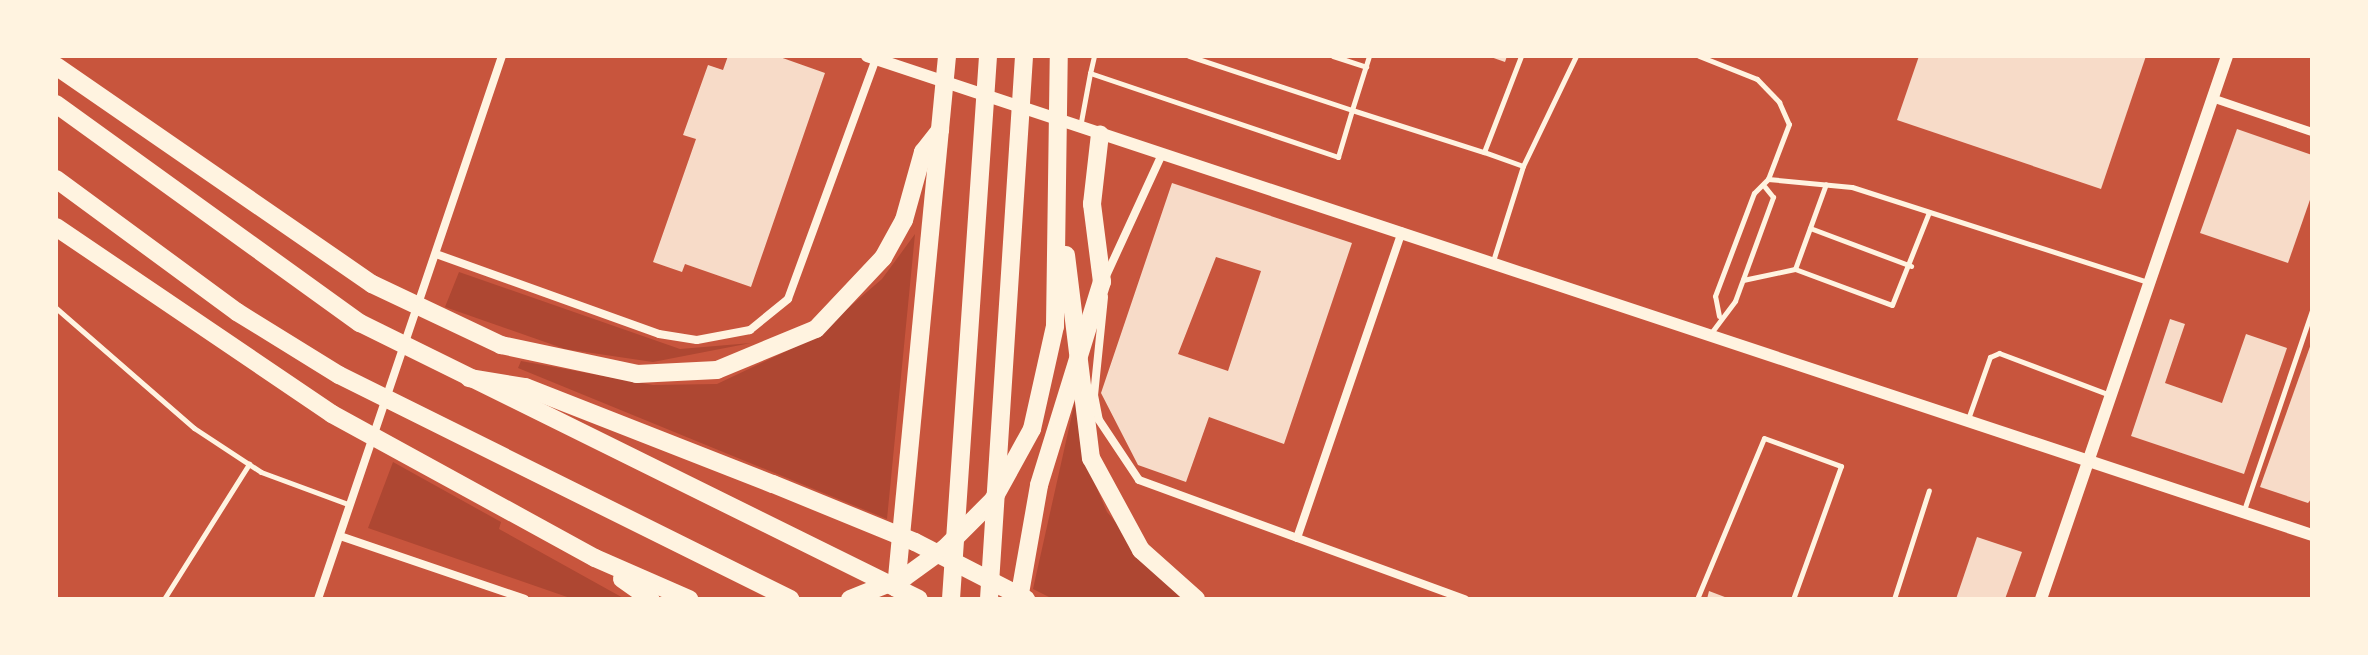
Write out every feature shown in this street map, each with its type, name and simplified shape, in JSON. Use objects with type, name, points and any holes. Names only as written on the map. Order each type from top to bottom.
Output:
[{"type":"highway","points":[[895,599],[947,56]]},
{"type":"highway","points":[[951,599],[979,139],[988,56]]},
{"type":"highway","points":[[989,599],[1024,56]]},
{"type":"highway","points":[[850,599],[905,577],[945,548],[993,500],[1019,459],[1053,350],[1059,56]]},
{"type":"highway","points":[[56,66],[372,284],[501,345],[592,370],[717,370],[783,347],[816,329],[867,279],[910,204],[923,152],[940,130]]},
{"type":"highway","points":[[56,104],[295,281],[459,378],[919,599]]},
{"type":"highway","points":[[1019,599],[1029,526],[1102,282],[1092,204],[1100,134]]},
{"type":"highway","points":[[1058,168],[1085,434],[1123,520],[1153,564],[1196,599]]},
{"type":"highway","points":[[56,179],[237,312],[339,375],[790,599]]},
{"type":"highway","points":[[56,227],[332,414],[595,558],[689,599]]},
{"type":"highway","points":[[459,378],[525,387],[915,542],[1026,599]]},
{"type":"highway","points":[[595,558],[651,599]]},
{"type":"street","points":[[318,599],[502,56]]},
{"type":"street","points":[[2041,599],[2227,56]]},
{"type":"street","points":[[436,254],[659,334],[697,340],[750,330],[788,299],[871,58],[2089,458],[2312,535]]},
{"type":"street","points":[[2212,98],[2312,132]]},
{"type":"street","points":[[1162,154],[1102,282],[1107,321],[1094,395],[1120,459],[1165,494],[1465,599]]},
{"type":"street","points":[[1297,538],[1402,231]]},
{"type":"street","points":[[340,536],[525,599]]},
{"type":"lane","points":[[1080,128],[1094,56]]},
{"type":"lane","points":[[1189,56],[1523,166]]},
{"type":"lane","points":[[1333,56],[1366,67]]},
{"type":"lane","points":[[1090,73],[1338,157],[1369,56]]},
{"type":"lane","points":[[1484,152],[1521,56]]},
{"type":"lane","points":[[1493,261],[1523,166],[1576,56]]},
{"type":"lane","points":[[1699,56],[1757,79],[1779,102],[1789,124],[1765,187],[1754,193],[1715,296],[1719,316]]},
{"type":"lane","points":[[1768,179],[1826,183],[1929,212],[2149,282]]},
{"type":"lane","points":[[1795,269],[1826,183]]},
{"type":"lane","points":[[1711,333],[1743,280],[1773,197],[1765,187]]},
{"type":"lane","points":[[1743,280],[1795,269],[1892,305],[1911,266],[1929,212]]},
{"type":"lane","points":[[1810,228],[1911,266]]},
{"type":"lane","points":[[56,308],[194,428],[249,464],[350,505]]},
{"type":"lane","points":[[2244,511],[2312,310]]},
{"type":"lane","points":[[1968,419],[1990,357],[1999,353],[2110,395]]},
{"type":"lane","points":[[1697,599],[1764,438],[1841,466],[1793,599]]},
{"type":"lane","points":[[164,599],[249,464]]},
{"type":"lane","points":[[1894,599],[1929,490]]},
{"type":"shaded area","points":[[915,234],[887,519],[518,368],[521,361],[653,385],[717,384],[812,339],[882,279]]},
{"type":"shaded area","points":[[459,272],[680,349],[751,343],[653,362],[565,349],[445,307]]},
{"type":"shaded area","points":[[1075,401],[1082,453],[1107,512],[1181,599],[1053,599],[1033,589]]},
{"type":"shaded area","points":[[393,462],[501,522],[499,529],[625,599],[573,599],[368,528]]},
{"type":"building","points":[[728,56],[777,56],[825,73],[751,287],[685,264],[682,272],[653,262],[696,139],[683,135],[708,65],[723,70]]},
{"type":"building","points":[[1488,56],[1507,56],[1505,62]]},
{"type":"building","points":[[1919,56],[2146,56],[2101,189],[1897,120]]},
{"type":"building","points":[[2237,129],[2312,155],[2312,194],[2288,263],[2200,233]]},
{"type":"building","points":[[1172,183],[1352,243],[1284,444],[1209,417],[1186,482],[1138,465],[1101,393]],"holes":[[[1216,257],[1261,271],[1228,371],[1178,354]]]},
{"type":"building","points":[[2170,319],[2185,324],[2165,383],[2222,403],[2246,334],[2287,348],[2244,474],[2131,436]]},
{"type":"building","points":[[2312,341],[2312,498],[2308,503],[2260,487]]},
{"type":"building","points":[[1977,537],[2022,552],[2005,599],[1956,599]]},
{"type":"building","points":[[1709,591],[1730,599],[1707,599]]}]
